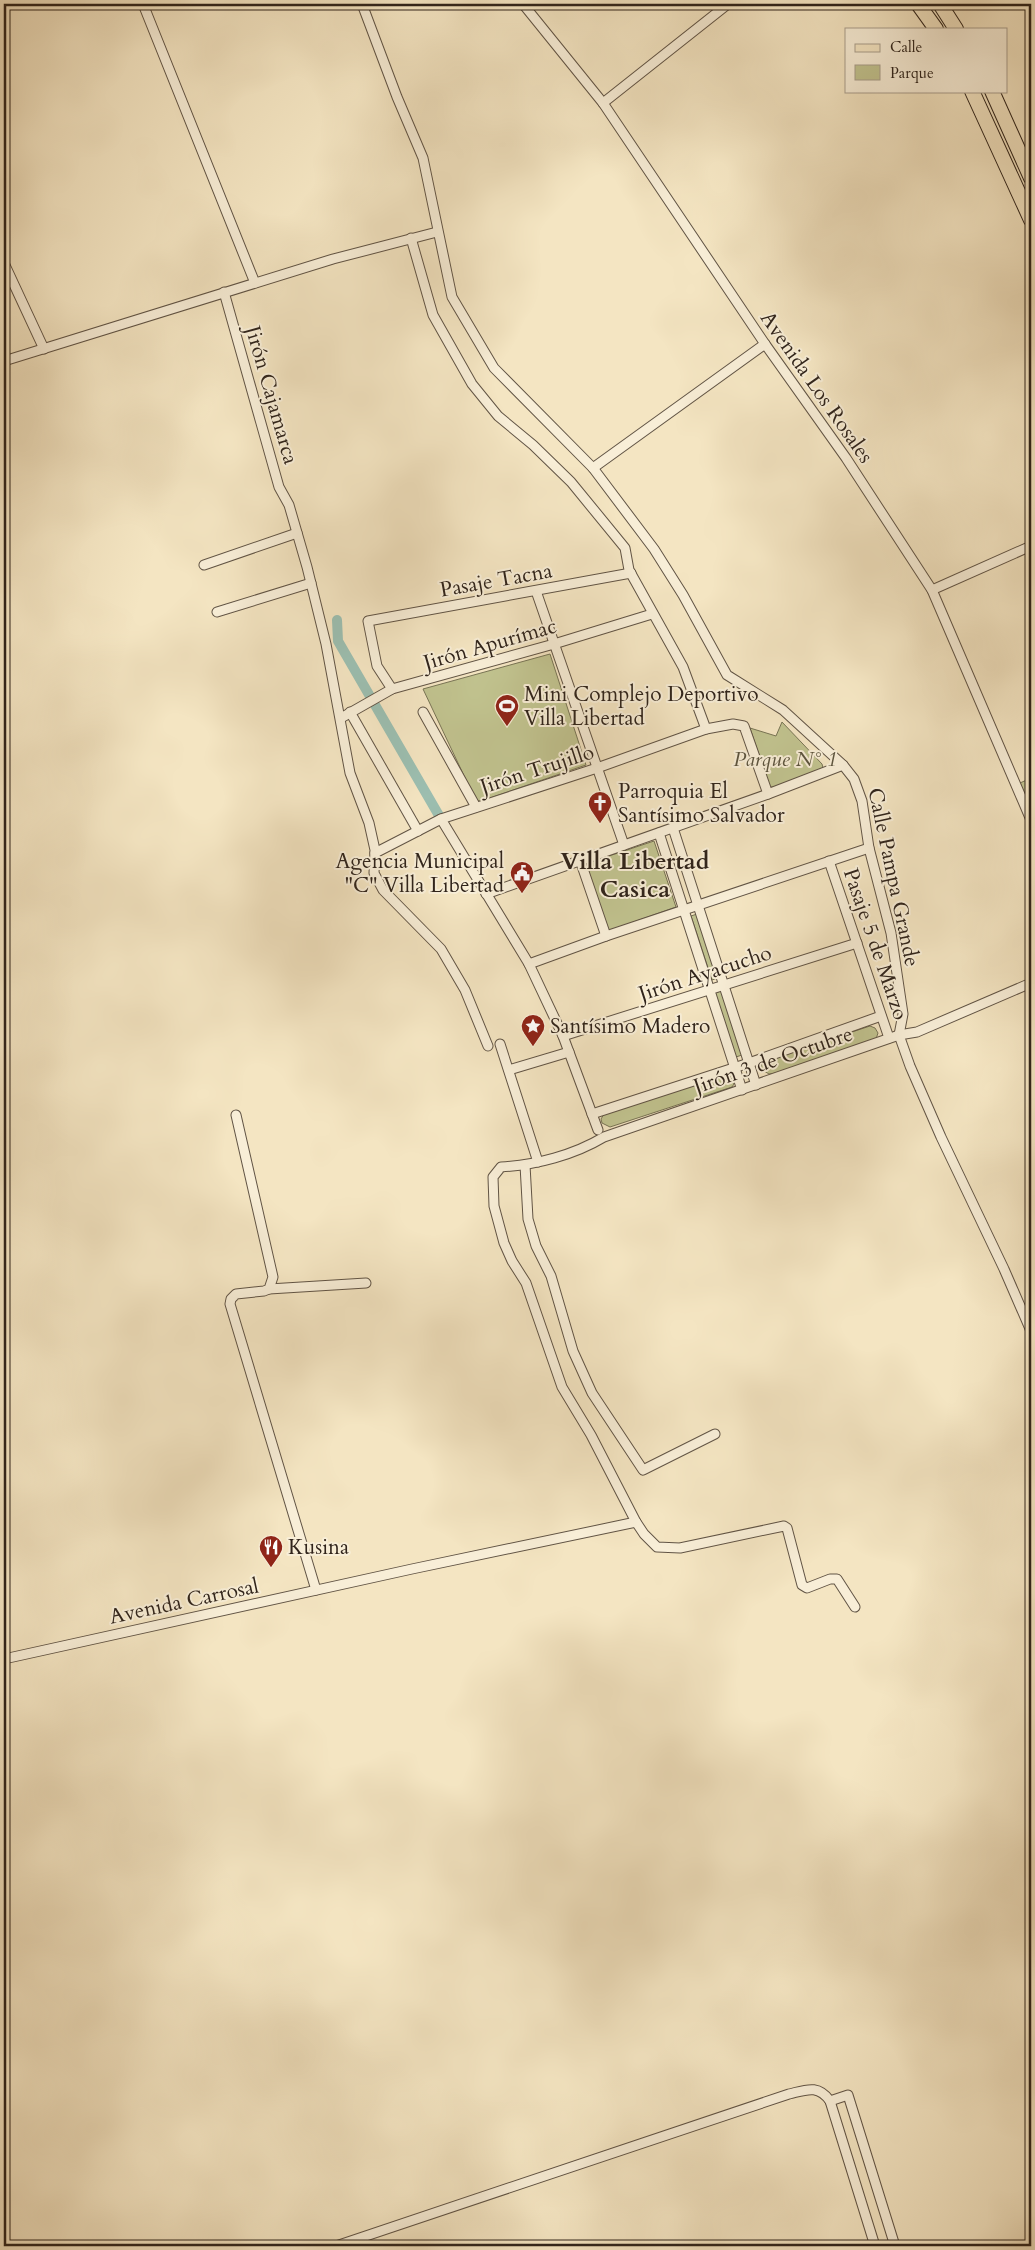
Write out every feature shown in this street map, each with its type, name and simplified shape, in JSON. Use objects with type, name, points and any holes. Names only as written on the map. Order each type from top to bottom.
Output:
[{"type":"main road","points":[[918,4],[935,28]]},
{"type":"main road","points":[[940,4],[955,28]]},
{"type":"main road","points":[[972,92],[1031,220]]},
{"type":"main road","points":[[992,92],[1031,178]]},
{"type":"street","points":[[143,4],[255,284]]},
{"type":"street","name":"Calle Pampa Grande","points":[[362,4],[397,98],[423,158],[452,297],[494,368],[593,468],[654,549],[684,595],[727,675],[783,710],[843,765],[854,779],[862,801],[869,848],[891,933],[903,1014],[899,1035]]},
{"type":"street","name":"Avenida Los Rosales","points":[[523,4],[603,103],[765,344],[846,458],[932,590],[1031,820]]},
{"type":"street","points":[[603,103],[728,4]]},
{"type":"street","points":[[4,361],[224,292],[411,238],[438,232]]},
{"type":"street","points":[[411,238],[433,315],[472,384],[498,416],[533,445],[571,482],[624,548],[631,573],[683,667],[706,729]]},
{"type":"street","points":[[4,263],[44,348]]},
{"type":"street","name":"Jirón Cajamarca","points":[[224,292],[279,487],[289,505],[311,583],[341,718],[350,773],[369,822],[375,853],[374,873],[383,890],[441,949],[465,990],[488,1046]]},
{"type":"street","points":[[593,468],[765,344]]},
{"type":"street","points":[[204,565],[297,534]]},
{"type":"street","points":[[932,590],[1031,546]]},
{"type":"street","name":"Pasaje Tacna","points":[[392,689],[378,666],[368,621],[631,573]]},
{"type":"street","points":[[217,612],[311,583]]},
{"type":"street","points":[[536,591],[624,845]]},
{"type":"street","name":"Jirón Apurímac","points":[[341,718],[392,689],[554,644],[652,614]]},
{"type":"street","points":[[350,712],[418,831]]},
{"type":"street","points":[[423,712],[476,807]]},
{"type":"street","name":"Jirón Trujillo","points":[[375,853],[441,819],[597,768],[706,729],[733,724],[744,726],[768,794]]},
{"type":"street","points":[[486,894],[768,794],[843,765]]},
{"type":"street","points":[[441,819],[530,964],[563,1036],[598,1130]]},
{"type":"street","points":[[673,828],[756,1085]]},
{"type":"street","points":[[659,832],[742,1090]]},
{"type":"street","points":[[530,964],[606,936],[869,848]]},
{"type":"street","points":[[580,860],[606,936]]},
{"type":"street","name":"Pasaje 5 de Marzo","points":[[829,861],[889,1038]]},
{"type":"street","name":"Jirón Ayacucho","points":[[563,1036],[857,943]]},
{"type":"street","name":"Jirón 3 de Octubre","points":[[636,1522],[591,1435],[562,1386],[526,1283],[512,1261],[504,1243],[494,1206],[493,1177],[501,1166],[525,1165],[588,1147],[604,1137],[889,1038],[917,1032],[1031,983]]},
{"type":"street","name":"Jirón 3 de Octubre","points":[[592,1114],[749,1063],[882,1016]]},
{"type":"street","points":[[899,1035],[910,1066],[941,1137],[1004,1268],[1031,1331]]},
{"type":"street","points":[[500,1044],[538,1162]]},
{"type":"street","points":[[509,1070],[569,1052]]},
{"type":"street","points":[[236,1115],[273,1278],[269,1289]]},
{"type":"street","points":[[525,1165],[528,1219],[536,1246],[551,1276],[573,1351],[592,1393],[643,1470],[715,1434]]},
{"type":"street","points":[[316,1590],[230,1299],[236,1294],[264,1292],[269,1289],[366,1283]]},
{"type":"street","points":[[636,1522],[650,1542],[662,1549],[680,1548],[784,1526],[788,1528],[802,1585],[807,1588],[837,1579],[855,1607]]},
{"type":"street","name":"Avenida Carrosal","points":[[4,1659],[636,1522]]},
{"type":"street","points":[[336,2246],[789,2094],[812,2088],[819,2090],[830,2101],[875,2246]]},
{"type":"street","points":[[830,2101],[848,2095],[895,2246]]},
{"type":"green space","name":"Mini Complejo Deportivo Villa Libertad","points":[[550,654],[586,765],[481,801],[476,801],[423,689]]},
{"type":"green space","name":"Parque N° 1","points":[[782,722],[822,764],[823,768],[770,787],[750,728],[776,736]]},
{"type":"green space","points":[[1031,778],[1031,808],[1020,783]]},
{"type":"green space","points":[[654,841],[676,907],[608,931],[585,864]]},
{"type":"green space","points":[[697,914],[718,978],[712,980],[691,916]]},
{"type":"green space","points":[[721,991],[742,1055],[736,1057],[715,993]]},
{"type":"green space","points":[[870,1026],[875,1028],[878,1033],[876,1039],[777,1073],[769,1074],[761,1069],[762,1063],[765,1061]]},
{"type":"green space","points":[[729,1074],[734,1084],[732,1087],[610,1127],[602,1123],[601,1119],[604,1114]]},
{"type":"waterway","points":[[337,620],[338,641],[441,819]]},
{"type":"place","name":"Mini Complejo Deportivo Villa Libertad","points":[[507,727]]},
{"type":"place","name":"Parroquia El Santísimo Salvador","points":[[600,824]]},
{"type":"place","name":"Agencia Municipal \"C\" Villa Libertad","points":[[522,894]]},
{"type":"place","name":"Santísimo Madero","points":[[533,1047]]},
{"type":"place","name":"Kusina","points":[[271,1568]]},
{"type":"district","name":"Villa Libertad Casica","points":[[635,875]]}]
